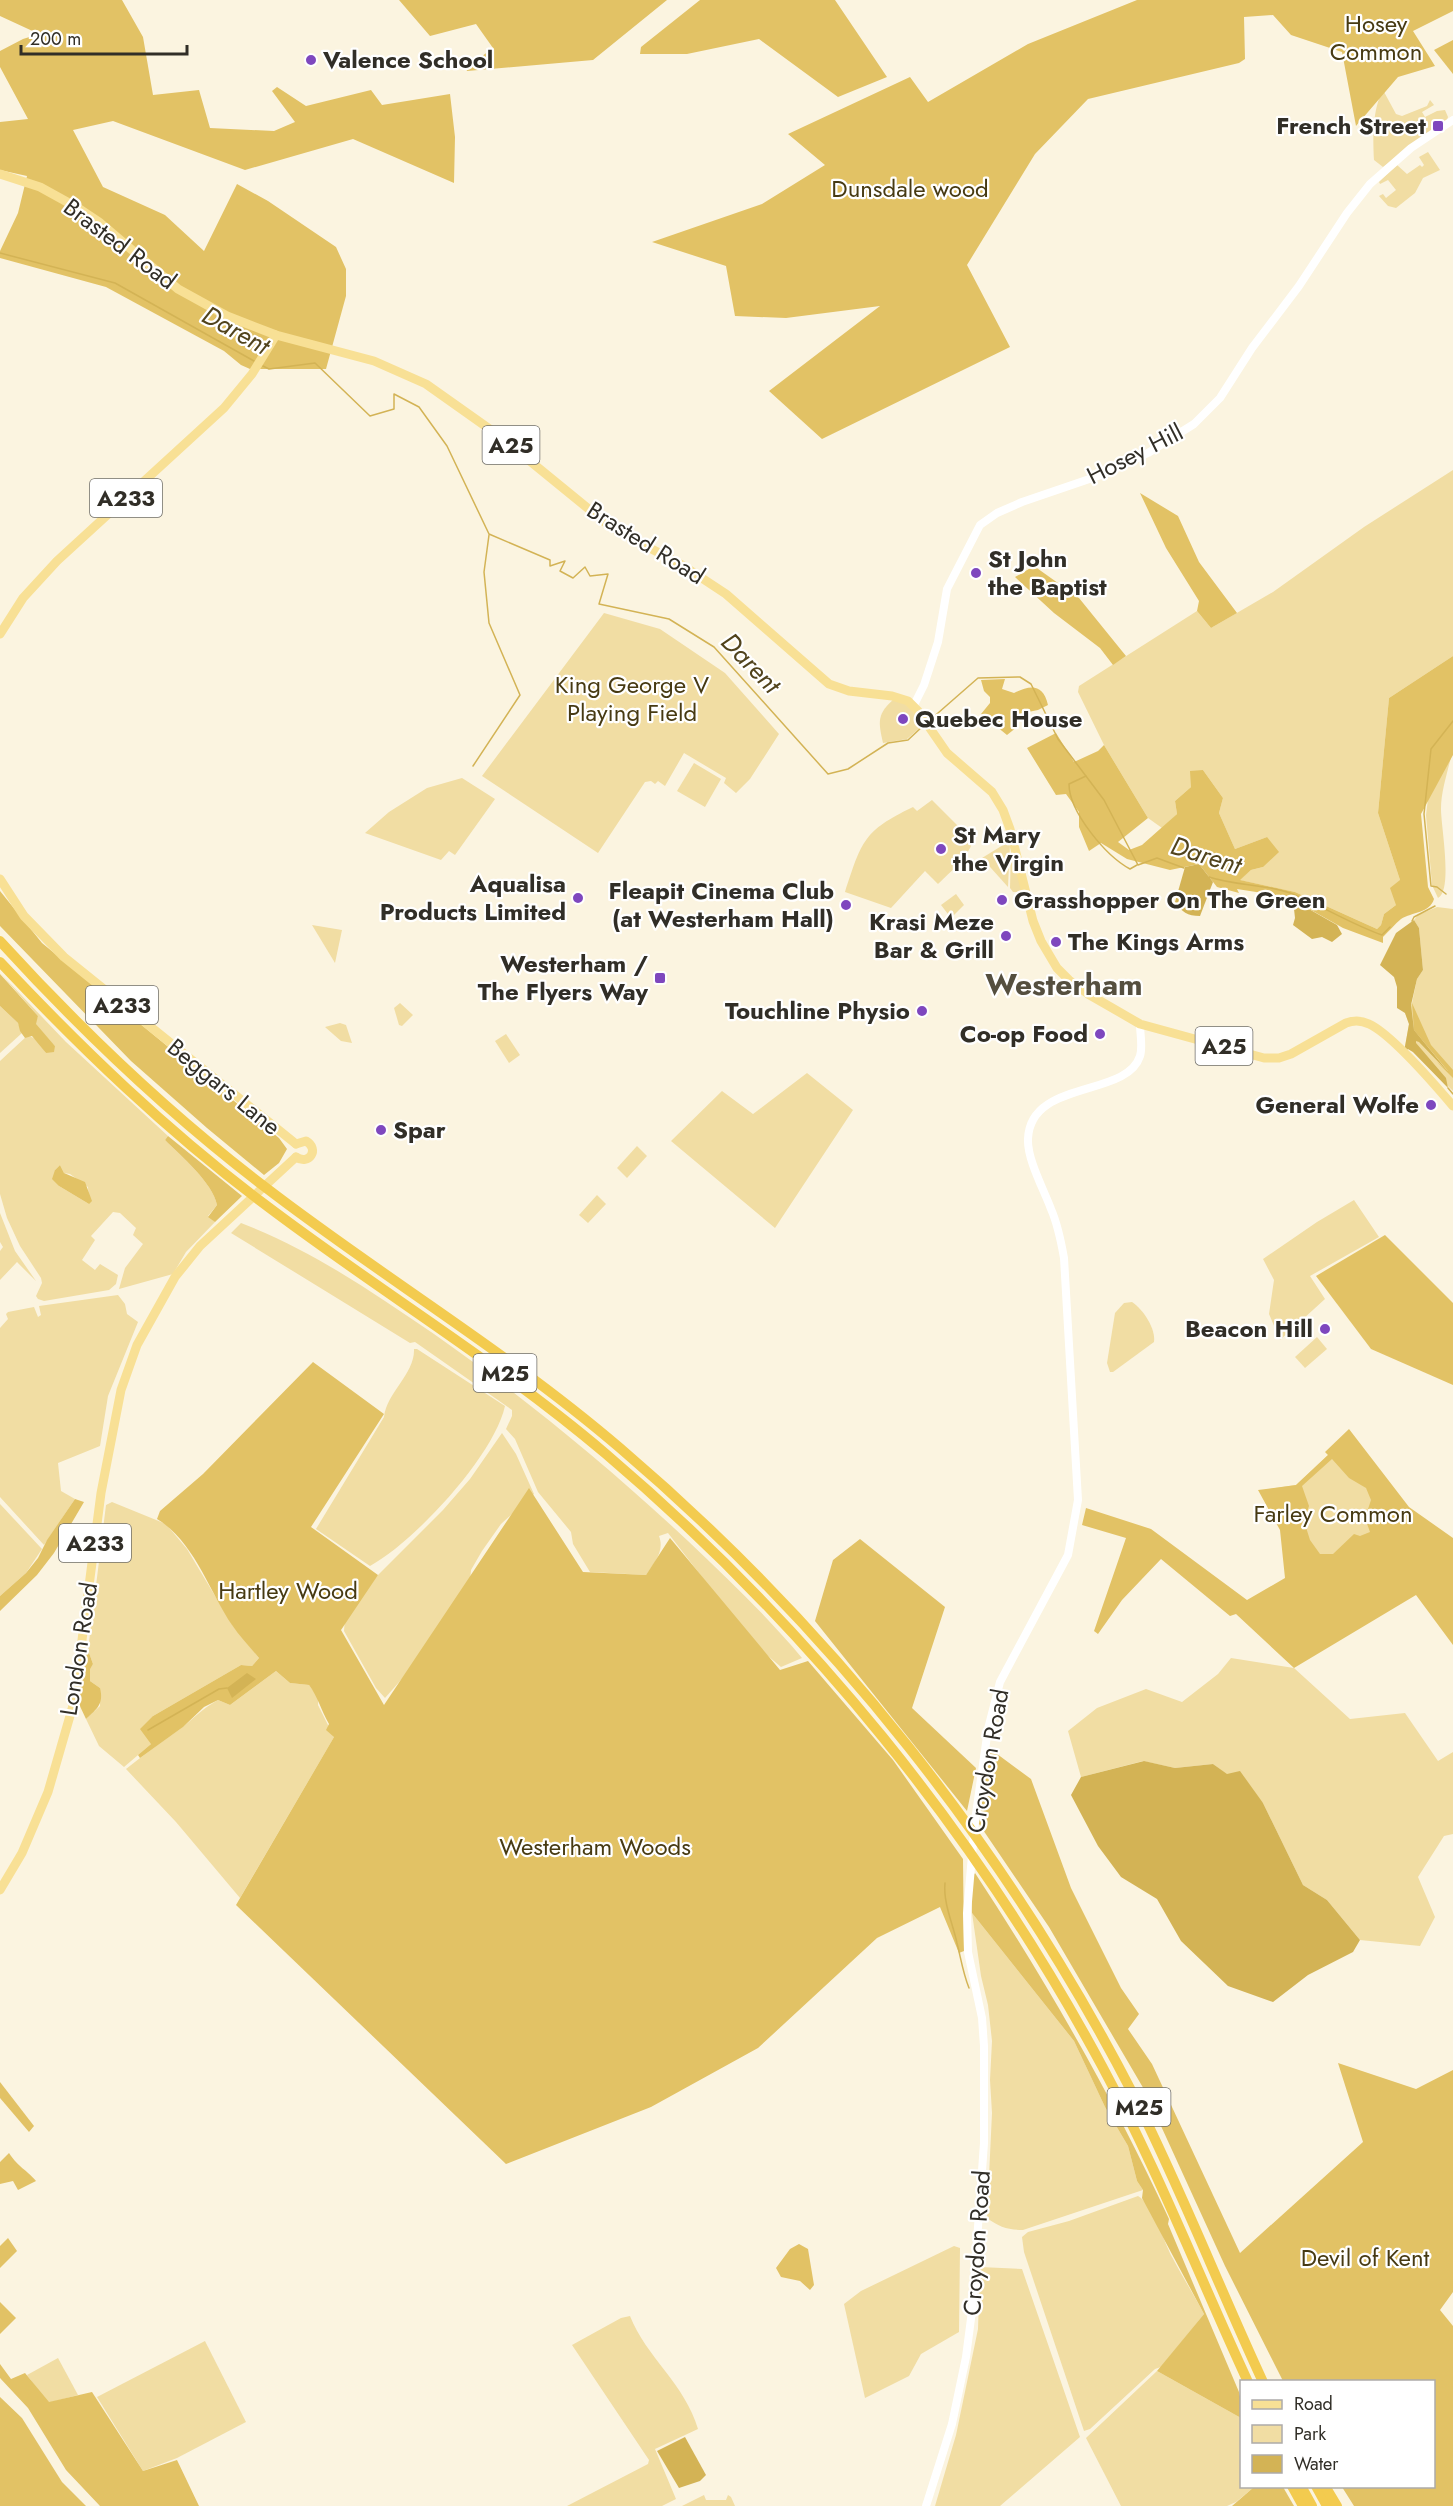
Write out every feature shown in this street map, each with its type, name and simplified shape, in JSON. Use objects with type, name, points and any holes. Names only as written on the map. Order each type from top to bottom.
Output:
[{"type":"highway","name":"M25","points":[[0,941],[98,1043],[203,1138],[315,1224],[531,1376],[599,1430],[665,1487],[750,1568],[835,1659],[892,1726],[985,1849],[1062,1968],[1126,2081],[1173,2177],[1262,2380]]},
{"type":"highway","name":"M25","points":[[0,962],[98,1063],[206,1158],[284,1218],[532,1394],[660,1502],[753,1590],[826,1670],[890,1745],[959,1838],[1046,1968],[1104,2070],[1169,2202],[1247,2380]]},
{"type":"highway","name":"M25","points":[[1228,2337],[1241,2380]]},
{"type":"highway","points":[[1293,2488],[1303,2506]]},
{"type":"highway","points":[[1302,2488],[1311,2506]]},
{"type":"highway","points":[[1317,2488],[1327,2506]]},
{"type":"highway","points":[[1326,2488],[1337,2506]]},
{"type":"main road","name":"Hosey Hill","points":[[914,705],[938,642],[947,589],[972,536],[980,525],[997,513],[1025,501],[1104,474],[1148,453],[1194,424],[1220,398],[1252,348],[1299,286],[1347,213],[1370,184],[1418,143],[1453,120]]},
{"type":"main road","name":"Brasted Road","points":[[0,174],[40,187],[89,215],[168,282],[226,316],[276,335],[374,361],[426,384],[498,435],[612,528],[682,565],[726,594],[829,684],[849,691],[901,698],[914,705]]},
{"type":"main road","name":"A233","points":[[0,634],[23,598],[46,572],[213,419],[259,364],[276,335]]},
{"type":"main road","name":"A25","points":[[914,705],[946,753],[984,784],[999,804],[1010,828],[1034,921],[1048,954],[1069,980],[1088,994],[1140,1024],[1210,1041],[1256,1057],[1271,1058],[1291,1054],[1350,1022],[1364,1022],[1385,1036],[1453,1106]]},
{"type":"main road","name":"Beggars Lane","points":[[0,879],[33,926],[64,957],[296,1144]]},
{"type":"main road","name":"Croydon Road","points":[[926,2506],[952,2424],[966,2357],[972,2311],[984,2143],[984,2046],[982,2018],[968,1952],[967,1913],[975,1821],[988,1729],[1000,1682],[1068,1555],[1078,1500],[1062,1250],[1059,1231],[1033,1161],[1028,1138],[1032,1122],[1046,1106],[1061,1098],[1122,1076],[1132,1069],[1140,1056],[1140,1024]]},
{"type":"main road","points":[[302,1141],[308,1142],[313,1150],[312,1156],[307,1160],[296,1157],[293,1151],[296,1144],[302,1141]]},
{"type":"main road","name":"London Road","points":[[0,1890],[22,1853],[48,1792],[74,1702],[101,1493],[121,1390],[137,1345],[171,1284],[200,1246],[296,1157]]},
{"type":"green space","points":[[0,0],[122,0],[143,37],[153,95],[199,90],[210,128],[274,131],[295,122],[272,91],[277,87],[306,106],[371,90],[382,105],[450,94],[455,137],[454,183],[353,139],[245,170],[113,121],[73,130],[103,187],[165,215],[204,251],[237,184],[268,201],[336,247],[346,269],[346,296],[326,369],[250,369],[241,365],[224,351],[106,287],[0,258],[0,251],[18,213],[27,176],[0,170],[0,122],[28,119],[0,67],[0,51],[23,39],[39,34],[0,16]]},
{"type":"green space","points":[[399,0],[667,0],[593,60],[467,71],[466,68],[493,48],[476,24],[430,36]]},
{"type":"green space","points":[[700,0],[835,0],[887,77],[838,97],[759,39],[687,54],[640,54],[641,47]]},
{"type":"green space","name":"Dunsdale wood","points":[[1137,0],[1453,0],[1453,11],[1413,31],[1435,66],[1398,77],[1356,126],[1342,52],[1291,35],[1273,15],[1244,17],[1245,59],[1239,63],[1088,99],[1035,154],[967,265],[1010,347],[822,439],[769,391],[880,306],[786,318],[735,316],[726,266],[652,242],[762,204],[825,165],[788,134],[910,77],[928,102],[1028,44]]},
{"type":"green space","name":"Hosey Common","points":[[1453,40],[1453,74],[1434,50]]},
{"type":"green space","points":[[1383,90],[1396,114],[1402,116],[1427,106],[1430,100],[1434,105],[1422,112],[1425,117],[1445,110],[1448,117],[1383,167],[1374,160],[1373,143],[1375,115]]},
{"type":"green space","points":[[1428,152],[1440,170],[1423,178],[1415,193],[1396,208],[1388,206],[1379,196],[1383,194],[1386,198],[1396,190],[1388,180],[1380,184],[1379,182],[1397,165],[1407,174],[1420,165],[1422,167],[1424,165],[1419,157]]},
{"type":"green space","points":[[1453,470],[1453,656],[1389,698],[1378,813],[1400,880],[1396,905],[1384,914],[1381,925],[1377,929],[1295,892],[1239,880],[1251,870],[1263,867],[1267,837],[1235,849],[1219,813],[1223,798],[1203,770],[1191,787],[1175,801],[1177,814],[1162,828],[1148,818],[1104,745],[1078,692],[1079,686],[1197,611],[1211,628],[1273,592],[1364,527]]},
{"type":"green space","points":[[1140,493],[1178,516],[1199,562],[1237,613],[1211,628],[1197,611],[1199,601],[1166,548]]},
{"type":"green space","points":[[1034,566],[1079,598],[1126,656],[1113,665],[1100,648],[1054,613],[1015,577]]},
{"type":"green space","name":"King George V Playing Field","points":[[604,613],[660,629],[725,673],[779,734],[750,779],[736,793],[724,783],[726,778],[684,753],[665,786],[658,781],[655,784],[651,781],[645,782],[598,853],[482,776]]},
{"type":"green space","points":[[1453,656],[1453,755],[1421,814],[1428,887],[1434,899],[1425,910],[1401,919],[1383,937],[1383,943],[1343,928],[1288,897],[1237,889],[1239,893],[1217,887],[1199,864],[1170,870],[1127,859],[1101,843],[1089,851],[1079,827],[1079,812],[1066,794],[1056,795],[1027,748],[1056,733],[1074,762],[1098,751],[1104,745],[1148,818],[1118,842],[1129,850],[1142,845],[1177,814],[1175,801],[1191,787],[1190,771],[1203,770],[1223,798],[1219,813],[1235,849],[1267,837],[1279,852],[1263,867],[1251,870],[1240,880],[1295,892],[1377,929],[1381,925],[1384,914],[1396,905],[1390,888],[1400,880],[1378,813],[1389,698]]},
{"type":"green space","points":[[1005,679],[1002,689],[1014,693],[1030,687],[1039,689],[1048,705],[1038,710],[1014,715],[1017,727],[1007,735],[981,714],[990,703],[990,697],[984,691],[981,680]]},
{"type":"green space","points":[[894,699],[908,705],[923,725],[907,739],[883,743],[880,718],[884,709]]},
{"type":"green space","points":[[1451,757],[1441,803],[1446,871],[1445,883],[1438,898],[1432,885],[1426,815],[1428,799]]},
{"type":"green space","points":[[694,763],[721,779],[705,807],[677,791]]},
{"type":"green space","points":[[462,778],[495,799],[455,855],[449,851],[441,860],[365,833],[389,812],[427,788]]},
{"type":"green space","points":[[932,800],[973,841],[958,864],[938,884],[925,871],[891,908],[845,892],[861,849],[874,831],[896,815],[913,807],[917,811]]},
{"type":"green space","points":[[1008,842],[1010,844],[1008,887],[982,858]]},
{"type":"green space","points":[[1011,849],[1016,869],[1014,872],[1017,871],[1023,892],[1018,894],[1010,888]]},
{"type":"green space","points":[[0,891],[42,943],[279,1138],[287,1149],[279,1163],[264,1175],[131,1061],[0,926]]},
{"type":"green space","points":[[956,894],[964,905],[951,918],[941,905]]},
{"type":"green space","points":[[1437,907],[1453,909],[1453,1091],[1413,1052],[1408,1049],[1404,1052],[1409,1024],[1405,1013],[1412,1003],[1417,979],[1423,970],[1419,928],[1414,920],[1418,915]]},
{"type":"green space","points":[[312,925],[342,930],[335,963]]},
{"type":"green space","points":[[0,973],[66,1042],[168,1136],[165,1140],[196,1170],[214,1197],[217,1205],[208,1216],[215,1222],[186,1252],[173,1274],[119,1289],[125,1268],[143,1244],[133,1235],[136,1228],[120,1213],[113,1212],[91,1236],[95,1240],[82,1260],[95,1270],[100,1264],[118,1275],[116,1284],[109,1290],[44,1301],[36,1296],[42,1283],[41,1278],[20,1246],[7,1218],[0,1194],[0,1061],[27,1036],[36,1040],[46,1053],[55,1046],[35,1024],[38,1016]],"holes":[[[60,1165],[64,1173],[70,1174],[88,1187],[89,1204],[59,1186],[55,1170]]]},
{"type":"green space","points":[[0,974],[38,1016],[36,1024],[55,1046],[54,1052],[46,1053],[32,1036],[25,1038],[18,1023],[0,1006]]},
{"type":"green space","points":[[400,1003],[413,1015],[402,1026],[399,1025],[394,1008]]},
{"type":"green space","points":[[1412,1003],[1431,1045],[1453,1070],[1453,1078],[1437,1062],[1448,1071],[1414,1030]]},
{"type":"green space","points":[[0,1006],[18,1023],[22,1033],[0,1053]]},
{"type":"green space","points":[[340,1023],[346,1025],[352,1043],[341,1041],[325,1027]]},
{"type":"green space","points":[[506,1034],[520,1055],[509,1063],[495,1041]]},
{"type":"green space","points":[[807,1073],[853,1110],[775,1228],[671,1141],[722,1091],[753,1114]]},
{"type":"green space","points":[[168,1136],[242,1196],[215,1222],[208,1217],[217,1205],[214,1197],[203,1179],[165,1140]]},
{"type":"green space","points":[[637,1146],[647,1156],[627,1178],[617,1168]]},
{"type":"green space","points":[[60,1165],[64,1173],[85,1182],[92,1201],[89,1204],[59,1186],[52,1179],[55,1170]]},
{"type":"green space","points":[[597,1195],[606,1204],[588,1223],[579,1215]]},
{"type":"green space","points":[[1354,1200],[1379,1237],[1310,1276],[1325,1299],[1280,1340],[1269,1314],[1274,1280],[1263,1259]]},
{"type":"green space","points":[[0,1213],[15,1251],[36,1281],[17,1262],[0,1280],[0,1251],[3,1247],[0,1242]]},
{"type":"green space","points":[[241,1223],[317,1259],[364,1288],[434,1334],[533,1407],[596,1459],[688,1541],[761,1612],[802,1658],[781,1667],[754,1644],[668,1533],[659,1536],[660,1552],[646,1575],[590,1572],[573,1544],[571,1532],[538,1492],[515,1439],[506,1429],[512,1416],[512,1410],[415,1342],[410,1343],[231,1233]]},
{"type":"green space","points":[[1385,1235],[1453,1303],[1453,1385],[1371,1349],[1316,1276]]},
{"type":"green space","points":[[118,1295],[125,1304],[127,1314],[138,1322],[108,1396],[100,1446],[58,1463],[61,1491],[75,1499],[44,1545],[0,1497],[0,1328],[8,1319],[6,1314],[8,1312],[34,1307],[38,1317],[41,1315],[39,1306]]},
{"type":"green space","points":[[1132,1302],[1148,1320],[1153,1331],[1154,1342],[1110,1372],[1107,1363],[1115,1313],[1124,1303]]},
{"type":"green space","points":[[1317,1337],[1327,1349],[1305,1368],[1295,1357]]},
{"type":"green space","points":[[414,1349],[505,1406],[498,1426],[485,1449],[450,1496],[408,1538],[370,1566],[316,1529],[384,1417],[390,1399],[410,1367]]},
{"type":"green space","name":"Westerham Woods","points":[[313,1362],[384,1414],[311,1527],[378,1575],[341,1630],[384,1705],[529,1488],[583,1572],[646,1575],[670,1538],[780,1670],[808,1661],[893,1760],[963,1859],[964,1951],[959,1953],[940,1907],[877,1938],[758,2048],[651,2107],[506,2164],[236,1905],[334,1737],[326,1730],[329,1724],[309,1685],[290,1683],[276,1671],[230,1705],[218,1700],[204,1707],[183,1727],[140,1758],[138,1755],[151,1744],[140,1729],[153,1716],[241,1665],[252,1666],[259,1658],[232,1625],[191,1553],[170,1528],[157,1519],[160,1511],[203,1474]]},
{"type":"green space","points":[[1349,1429],[1409,1507],[1453,1538],[1453,1645],[1416,1595],[1294,1668],[1236,1614],[1230,1616],[1161,1559],[1122,1600],[1098,1634],[1094,1631],[1126,1538],[1082,1525],[1086,1508],[1151,1529],[1247,1600],[1285,1578],[1280,1530],[1258,1490],[1296,1485],[1328,1455],[1325,1452]],"holes":[[[1332,1459],[1349,1478],[1366,1488],[1371,1500],[1365,1518],[1370,1532],[1360,1536],[1354,1534],[1333,1554],[1320,1554],[1310,1540],[1304,1521],[1309,1506],[1302,1486]]]},
{"type":"green space","points":[[502,1433],[516,1454],[534,1494],[501,1524],[482,1551],[471,1570],[468,1604],[385,1698],[376,1688],[344,1631],[345,1618],[365,1588],[443,1510],[470,1479]]},
{"type":"green space","name":"Farley Common","points":[[1328,1455],[1420,1534],[1312,1571],[1269,1489],[1296,1485]]},
{"type":"green space","points":[[75,1499],[84,1502],[54,1553],[37,1575],[0,1611],[0,1596],[26,1573],[38,1558],[47,1540]]},
{"type":"green space","points":[[112,1502],[166,1524],[187,1549],[233,1626],[259,1658],[252,1666],[241,1665],[153,1716],[151,1744],[124,1767],[99,1746],[86,1719],[100,1706],[100,1688],[90,1681],[90,1668],[93,1664],[88,1650],[106,1505]]},
{"type":"green space","points":[[0,1504],[42,1549],[26,1573],[0,1596]]},
{"type":"green space","points":[[860,1539],[945,1607],[912,1708],[976,1768],[967,1811],[815,1621],[833,1560]]},
{"type":"green space","points":[[88,1650],[93,1664],[90,1669],[90,1681],[100,1688],[101,1698],[96,1709],[86,1719],[78,1702],[85,1655]]},
{"type":"green space","points":[[1231,1658],[1294,1668],[1350,1719],[1405,1713],[1438,1761],[1453,1752],[1453,1834],[1444,1836],[1418,1877],[1435,1917],[1420,1946],[1360,1940],[1327,1900],[1303,1885],[1263,1803],[1213,1764],[1175,1768],[1143,1761],[1081,1777],[1068,1731],[1097,1708],[1146,1689],[1182,1702],[1218,1674]]},
{"type":"green space","points":[[276,1671],[290,1683],[309,1685],[318,1697],[318,1705],[334,1737],[240,1898],[176,1822],[126,1769],[213,1703],[218,1700],[230,1705]]},
{"type":"green space","name":"Devil of Kent","points":[[989,1748],[1031,1779],[1071,1888],[1121,1988],[1139,2014],[1128,2029],[1152,2064],[1240,2253],[1363,2142],[1338,2063],[1416,2089],[1453,2070],[1453,2292],[1440,2310],[1453,2326],[1453,2506],[1354,2506],[1343,2488],[1435,2488],[1435,2380],[1282,2380],[1225,2266],[1145,2091],[1049,1927],[979,1824]]},
{"type":"green space","points":[[975,1873],[1028,1957],[1078,2042],[1148,2174],[1169,2219],[1168,2224],[1239,2392],[1240,2417],[1157,2371],[1204,2314],[1142,2198],[1143,2190],[1137,2181],[1128,2146],[1105,2107],[1074,2041],[972,1913],[971,1879]]},
{"type":"green space","points":[[972,1913],[1074,2041],[1105,2107],[1128,2146],[1137,2181],[1143,2190],[1023,2230],[1004,2227],[987,2218],[992,2113],[990,2080],[992,2041]]},
{"type":"green space","points":[[0,2082],[34,2126],[29,2132],[0,2098]]},
{"type":"green space","points":[[9,2153],[36,2181],[18,2190],[13,2181],[0,2184],[0,2162]]},
{"type":"green space","points":[[1138,2196],[1153,2214],[1172,2257],[1204,2314],[1161,2367],[1155,2369],[1090,2429],[1084,2431],[1024,2252],[1022,2237],[1028,2232],[1069,2221]]},
{"type":"green space","points":[[8,2238],[17,2251],[0,2268],[0,2246]]},
{"type":"green space","points":[[799,2244],[808,2249],[814,2285],[810,2290],[800,2281],[781,2277],[776,2268],[790,2249]]},
{"type":"green space","points":[[954,2246],[960,2248],[959,2332],[921,2354],[909,2376],[865,2398],[844,2304],[861,2291]]},
{"type":"green space","points":[[980,2267],[1022,2269],[1080,2437],[1000,2506],[935,2506],[956,2435],[978,2329]]},
{"type":"green space","points":[[0,2302],[16,2318],[0,2334]]},
{"type":"green space","points":[[630,2316],[646,2345],[684,2398],[698,2429],[655,2449],[676,2499],[662,2506],[567,2506],[648,2464],[649,2460],[572,2345],[621,2318]]},
{"type":"green space","points":[[205,2341],[246,2422],[177,2458],[143,2471],[97,2397]]},
{"type":"green space","points":[[58,2358],[78,2395],[48,2403],[27,2375]]},
{"type":"green space","points":[[0,2364],[11,2379],[25,2373],[49,2402],[92,2392],[143,2471],[177,2460],[199,2506],[100,2506],[66,2470],[28,2408],[0,2378]]},
{"type":"green space","points":[[1157,2371],[1240,2417],[1240,2488],[1253,2488],[1236,2502],[1227,2506],[1121,2506],[1086,2438]]},
{"type":"green space","points":[[0,2397],[22,2418],[62,2482],[86,2506],[0,2506]]},
{"type":"green space","points":[[1253,2488],[1284,2488],[1294,2506],[1232,2506]]},
{"type":"green space","points":[[704,2495],[706,2500],[726,2500],[728,2495],[735,2506],[682,2506]]},
{"type":"water","points":[[1199,864],[1213,882],[1200,916],[1185,913],[1175,902],[1185,867]]},
{"type":"water","points":[[1293,900],[1337,925],[1342,934],[1332,942],[1322,937],[1312,939],[1293,925],[1295,918]]},
{"type":"water","points":[[1414,920],[1419,928],[1423,970],[1417,979],[1411,1005],[1414,1030],[1449,1073],[1419,1042],[1416,1041],[1416,1043],[1446,1078],[1448,1088],[1413,1052],[1408,1049],[1404,1052],[1409,1024],[1405,1013],[1397,1008],[1397,987],[1394,977],[1380,965],[1396,933]]},
{"type":"water","points":[[247,1673],[256,1679],[232,1698],[227,1688]]},
{"type":"water","points":[[1144,1761],[1175,1768],[1213,1764],[1227,1774],[1240,1771],[1263,1803],[1303,1885],[1327,1900],[1360,1940],[1353,1952],[1308,1975],[1273,2002],[1228,1986],[1181,1941],[1157,1899],[1121,1877],[1098,1846],[1071,1795],[1081,1777]]},
{"type":"water","points":[[685,2437],[706,2475],[700,2481],[679,2488],[657,2451]]},
{"type":"waterway","name":"Darent","points":[[0,253],[115,283],[254,361]]},
{"type":"waterway","name":"Darent","points":[[261,365],[269,369],[315,363],[370,416],[394,409],[394,394],[419,407],[447,446],[489,534],[550,560],[550,566],[565,561],[560,571],[573,578],[585,567],[590,576],[608,574],[599,604],[669,619],[714,647],[828,774],[848,769],[888,743],[908,740],[924,725]]},
{"type":"waterway","points":[[473,766],[520,695],[489,623],[484,572],[489,535]]},
{"type":"waterway","name":"Darent","points":[[930,720],[978,678],[1020,677],[1031,684],[1058,739],[1104,800],[1138,865],[1157,858],[1184,868]]},
{"type":"waterway","points":[[1446,894],[1437,887],[1431,886],[1424,814],[1431,749],[1453,721]]},
{"type":"waterway","points":[[1086,776],[1069,784],[1075,807],[1082,820],[1100,844],[1120,863],[1130,869],[1137,865]]},
{"type":"waterway","name":"Darent","points":[[1209,877],[1290,893],[1382,935],[1390,927]]},
{"type":"waterway","points":[[1412,921],[1414,917],[1435,906]]},
{"type":"waterway","name":"Darent","points":[[1448,1088],[1453,1094]]},
{"type":"waterway","points":[[148,1730],[219,1689],[227,1688]]},
{"type":"waterway","points":[[945,1883],[947,1906],[969,1988]]},
{"type":"place","name":"Valence School","points":[[311,60]]},
{"type":"place","name":"French Street","points":[[1438,126]]},
{"type":"place","name":"St John the Baptist","points":[[976,573]]},
{"type":"place","name":"Quebec House","points":[[903,719]]},
{"type":"place","name":"St Mary the Virgin","points":[[941,849]]},
{"type":"place","name":"Aqualisa Products Limited","points":[[578,898]]},
{"type":"place","name":"Grasshopper On The Green","points":[[1002,900]]},
{"type":"place","name":"Fleapit Cinema Club (at Westerham Hall)","points":[[846,905]]},
{"type":"place","name":"Krasi Meze Bar & Grill","points":[[1006,936]]},
{"type":"place","name":"The Kings Arms","points":[[1056,942]]},
{"type":"place","name":"Westerham / The Flyers Way","points":[[660,978]]},
{"type":"place","name":"Touchline Physio","points":[[922,1011]]},
{"type":"place","name":"Co-op Food","points":[[1100,1034]]},
{"type":"place","name":"General Wolfe","points":[[1431,1105]]},
{"type":"place","name":"Spar","points":[[381,1130]]},
{"type":"place","name":"Beacon Hill","points":[[1325,1329]]},
{"type":"district","name":"Westerham","points":[[1064,985]]},
{"type":"park label","name":"Hartley Wood","points":[[288,1591]]}]
